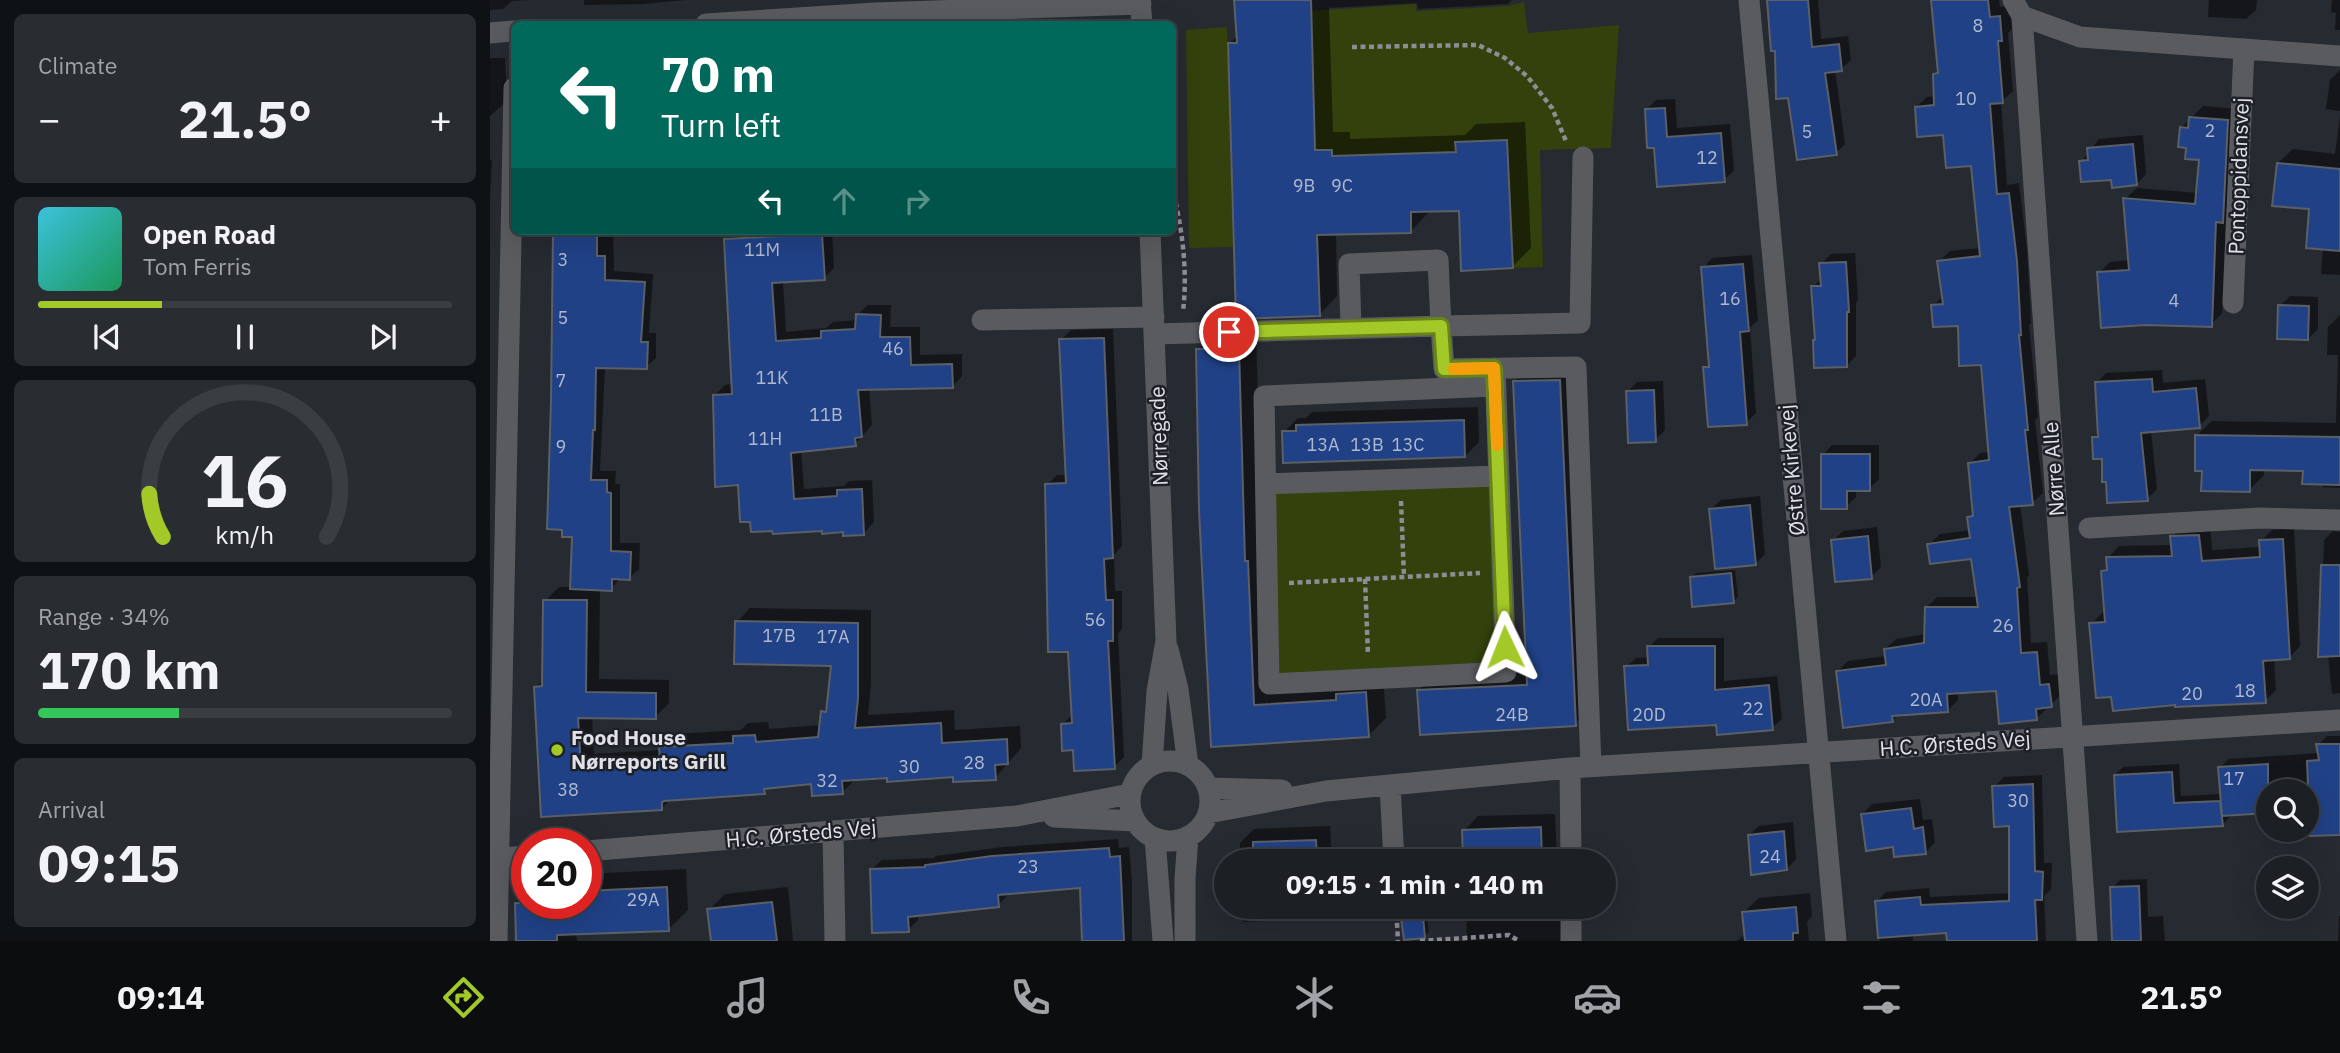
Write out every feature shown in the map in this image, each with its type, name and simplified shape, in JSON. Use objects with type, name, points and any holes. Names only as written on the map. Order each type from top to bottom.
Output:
[{"type":"street","name":"Østre Kirkevej","points":[[1749,0],[1836,941]]},
{"type":"street","points":[[731,21],[837,8],[1141,9]]},
{"type":"street","points":[[2018,8],[2080,37],[2340,56]]},
{"type":"street","name":"Nørre Alle","points":[[2018,8],[2087,941]]},
{"type":"street","points":[[490,33],[511,31]]},
{"type":"street","name":"Pontoppidansvej","points":[[2234,303],[2244,49]]},
{"type":"street","points":[[982,320],[1351,328],[1580,323],[1583,157]]},
{"type":"street","points":[[497,941],[494,859],[511,204]]},
{"type":"street","name":"Nørregade","points":[[1150,235],[1166,640],[1178,689],[1188,765]]},
{"type":"street","points":[[1351,328],[1349,264],[1438,260],[1444,369],[1495,377]]},
{"type":"street","points":[[1495,377],[1506,672],[1269,684],[1264,396],[1495,377],[1576,367],[1580,767],[1571,849]]},
{"type":"street","points":[[1266,484],[1499,477]]},
{"type":"street","name":"Nørre Alle","points":[[2089,528],[2260,518],[2340,520]]},
{"type":"street","name":"Nørregade","points":[[1152,765],[1157,691],[1166,640]]},
{"type":"street","name":"H.C. Ørsteds Vej","points":[[1208,813],[1326,791],[1580,767],[2340,720]]},
{"type":"street","points":[[1170,761],[1188,765],[1203,779],[1208,788],[1210,800],[1204,822],[1188,836],[1166,841],[1155,838],[1143,831],[1130,808],[1130,794],[1134,782],[1152,765],[1170,761]]},
{"type":"street","points":[[1390,785],[1393,849]]},
{"type":"street","name":"H.C. Ørsteds Vej","points":[[1208,788],[1326,791]]},
{"type":"street","name":"H.C. Ørsteds Vej","points":[[602,850],[1017,816],[1130,794]]},
{"type":"street","name":"H.C. Ørsteds Vej","points":[[1017,816],[1135,821]]},
{"type":"street","points":[[833,832],[835,941]]},
{"type":"street","points":[[1185,941],[1188,836]]},
{"type":"street","points":[[1155,838],[1163,941]]},
{"type":"street","points":[[1571,919],[1571,941]]},
{"type":"path","points":[[1352,47],[1478,45],[1506,58],[1527,76],[1552,108],[1571,152],[1583,157]]},
{"type":"path","points":[[1401,480],[1404,577]]},
{"type":"path","points":[[1267,585],[1502,572]]},
{"type":"path","points":[[1365,579],[1370,679]]},
{"type":"path","points":[[1397,919],[1398,941]]},
{"type":"path","points":[[1420,941],[1509,935],[1519,941]]},
{"type":"green space","points":[[1524,2],[1528,33],[1619,25],[1611,148],[1540,150],[1543,267],[1513,268],[1507,140],[1456,142],[1456,152],[1332,156],[1332,150],[1315,150],[1312,41],[1280,13],[1416,4],[1416,11],[1508,6]]},
{"type":"green space","points":[[1227,27],[1233,247],[1189,248],[1186,30]]},
{"type":"green space","points":[[1499,476],[1506,672],[1269,684],[1266,484]]},
{"type":"building","points":[[1234,0],[1311,0],[1315,150],[1332,150],[1332,156],[1456,152],[1455,142],[1507,140],[1513,268],[1461,271],[1459,211],[1411,212],[1411,233],[1317,235],[1320,316],[1236,319],[1228,43],[1237,43]]},
{"type":"building","points":[[1767,0],[1808,0],[1812,47],[1839,44],[1842,71],[1825,73],[1837,155],[1797,160],[1788,98],[1776,99],[1775,51],[1771,51]]},
{"type":"building","points":[[1931,0],[1988,0],[1990,17],[2000,16],[2002,41],[1998,41],[2003,103],[1990,104],[1997,194],[2009,193],[2017,261],[2019,335],[2028,430],[2025,430],[2033,505],[2009,507],[2020,587],[2017,588],[2021,653],[2037,652],[2040,685],[2049,684],[2052,707],[2036,709],[2037,720],[1999,724],[1996,691],[1947,694],[1948,712],[1892,716],[1893,722],[1843,728],[1836,671],[1886,665],[1884,649],[1924,643],[1925,607],[1978,607],[1971,559],[1930,564],[1927,544],[1970,538],[1967,517],[1973,516],[1968,463],[1989,460],[1981,365],[1959,366],[1958,326],[1933,327],[1931,305],[1943,304],[1937,261],[1980,256],[1971,166],[1946,168],[1943,135],[1917,137],[1915,107],[1934,105],[1933,74],[1938,73]]},
{"type":"building","points":[[1665,108],[1667,137],[1721,133],[1725,182],[1657,187],[1654,148],[1647,148],[1645,109]]},
{"type":"building","points":[[2189,117],[2228,120],[2223,223],[2216,222],[2212,327],[2146,325],[2101,328],[2097,272],[2129,270],[2123,198],[2195,204],[2199,160],[2185,159],[2186,148],[2178,147],[2180,127],[2188,128]]},
{"type":"building","points":[[2133,144],[2137,185],[2112,188],[2111,180],[2081,182],[2079,161],[2088,160],[2087,148]]},
{"type":"building","points":[[2277,163],[2340,169],[2340,251],[2306,248],[2309,209],[2272,206]]},
{"type":"building","points":[[553,235],[597,235],[597,256],[605,256],[605,280],[645,282],[641,342],[648,342],[647,369],[596,368],[591,480],[607,480],[607,492],[611,493],[611,551],[631,552],[630,580],[612,579],[612,591],[570,589],[572,537],[562,537],[562,530],[547,529]]},
{"type":"building","points":[[822,235],[825,280],[772,283],[776,341],[821,338],[821,331],[855,329],[856,314],[881,315],[880,337],[910,337],[911,365],[952,364],[953,388],[858,390],[862,437],[855,438],[856,446],[791,453],[794,499],[837,496],[837,490],[862,489],[864,535],[843,536],[843,532],[822,534],[822,531],[773,534],[772,531],[751,532],[750,522],[740,522],[738,485],[715,487],[713,395],[732,394],[724,239]]},
{"type":"building","points":[[1846,262],[1849,312],[1847,367],[1814,368],[1811,286],[1821,286],[1819,263]]},
{"type":"building","points":[[1743,264],[1749,331],[1740,332],[1747,425],[1708,427],[1703,367],[1709,367],[1701,267]]},
{"type":"building","points":[[2278,305],[2309,306],[2308,340],[2277,339]]},
{"type":"building","points":[[1104,338],[1113,558],[1104,559],[1106,600],[1113,600],[1113,641],[1108,641],[1115,769],[1074,771],[1073,750],[1062,751],[1061,724],[1072,723],[1068,652],[1048,652],[1045,484],[1066,483],[1059,339]]},
{"type":"building","points":[[1239,348],[1245,561],[1248,561],[1254,705],[1336,700],[1336,694],[1366,692],[1369,737],[1211,747],[1199,510],[1196,349]]},
{"type":"building","points":[[2152,379],[2153,392],[2196,388],[2200,428],[2141,433],[2148,501],[2107,503],[2106,482],[2102,482],[2102,459],[2093,459],[2092,437],[2098,437],[2095,382]]},
{"type":"building","points":[[1560,380],[1576,726],[1420,735],[1417,690],[1527,685],[1513,381]]},
{"type":"building","points":[[1654,390],[1656,442],[1628,443],[1626,391]]},
{"type":"building","points":[[1464,420],[1465,457],[1283,463],[1282,431],[1296,431],[1296,425]]},
{"type":"building","points":[[2195,435],[2340,437],[2340,485],[2302,484],[2303,471],[2250,470],[2250,492],[2201,491],[2202,471],[2195,471]]},
{"type":"building","points":[[1821,454],[1870,454],[1870,491],[1847,491],[1847,509],[1821,509]]},
{"type":"building","points":[[1750,505],[1756,565],[1715,569],[1709,509]]},
{"type":"building","points":[[2199,535],[2202,561],[2260,557],[2259,540],[2283,539],[2290,659],[2263,661],[2266,703],[2175,705],[2113,711],[2111,697],[2096,698],[2089,623],[2105,622],[2101,571],[2107,570],[2106,557],[2172,556],[2170,536]]},
{"type":"building","points":[[1868,536],[1872,579],[1835,582],[1831,540]]},
{"type":"building","points":[[2321,565],[2340,565],[2340,656],[2318,657]]},
{"type":"building","points":[[1731,573],[1734,603],[1692,607],[1690,577]]},
{"type":"building","points":[[543,600],[587,600],[586,692],[656,693],[656,719],[578,718],[581,767],[660,762],[659,747],[733,743],[733,736],[755,735],[756,742],[818,737],[821,711],[826,712],[831,666],[734,664],[735,621],[858,623],[858,698],[855,728],[941,723],[942,743],[1007,739],[1008,764],[995,765],[996,780],[953,782],[953,777],[887,782],[887,778],[842,781],[843,794],[812,796],[811,784],[764,789],[765,794],[664,801],[662,810],[541,817],[534,687],[542,686]]},
{"type":"building","points":[[1647,646],[1715,646],[1715,690],[1769,685],[1773,730],[1717,735],[1716,725],[1628,730],[1624,666],[1648,665]]},
{"type":"building","points":[[2316,744],[2340,744],[2340,835],[2319,836],[2319,779],[2308,779],[2307,761],[2319,760]]},
{"type":"building","points":[[2268,764],[2268,779],[2256,779],[2256,814],[2222,816],[2218,767]]},
{"type":"building","points":[[2172,772],[2174,803],[2220,801],[2223,826],[2117,832],[2114,775]]},
{"type":"building","points":[[2033,784],[2035,871],[2043,872],[2042,900],[2035,900],[2037,941],[1947,941],[1946,933],[1878,938],[1875,901],[1920,897],[1921,905],[2009,901],[2009,826],[1994,827],[1992,786]]},
{"type":"building","points":[[1911,808],[1914,829],[1923,827],[1926,854],[1894,857],[1893,847],[1866,851],[1861,814]]},
{"type":"building","points":[[1541,827],[1542,849],[1463,849],[1462,830]]},
{"type":"building","points":[[1784,831],[1787,870],[1751,875],[1748,835]]},
{"type":"building","points":[[1316,840],[1316,849],[1253,849],[1253,842]]},
{"type":"building","points":[[1109,848],[1110,857],[1120,856],[1124,941],[1082,941],[1080,888],[998,895],[999,907],[908,917],[909,932],[872,933],[870,869],[925,867],[992,856]]},
{"type":"building","points":[[2139,886],[2141,941],[2112,941],[2110,887]]},
{"type":"building","points":[[667,887],[669,931],[557,935],[557,941],[516,941],[515,919],[602,919],[602,890]]},
{"type":"building","points":[[772,902],[777,941],[711,941],[707,909]]},
{"type":"building","points":[[1796,907],[1798,933],[1793,933],[1793,941],[1745,941],[1742,912]]},
{"type":"building","points":[[1401,919],[1423,919],[1425,938],[1404,940]]},
{"type":"slow traffic","points":[[1454,369],[1494,368],[1497,445]]},
{"type":"place","name":"Food House Nørreports Grill","points":[[557,750]]},
{"type":"route","points":[[1229,332],[1441,326],[1444,369],[1494,368],[1505,647]]}]
